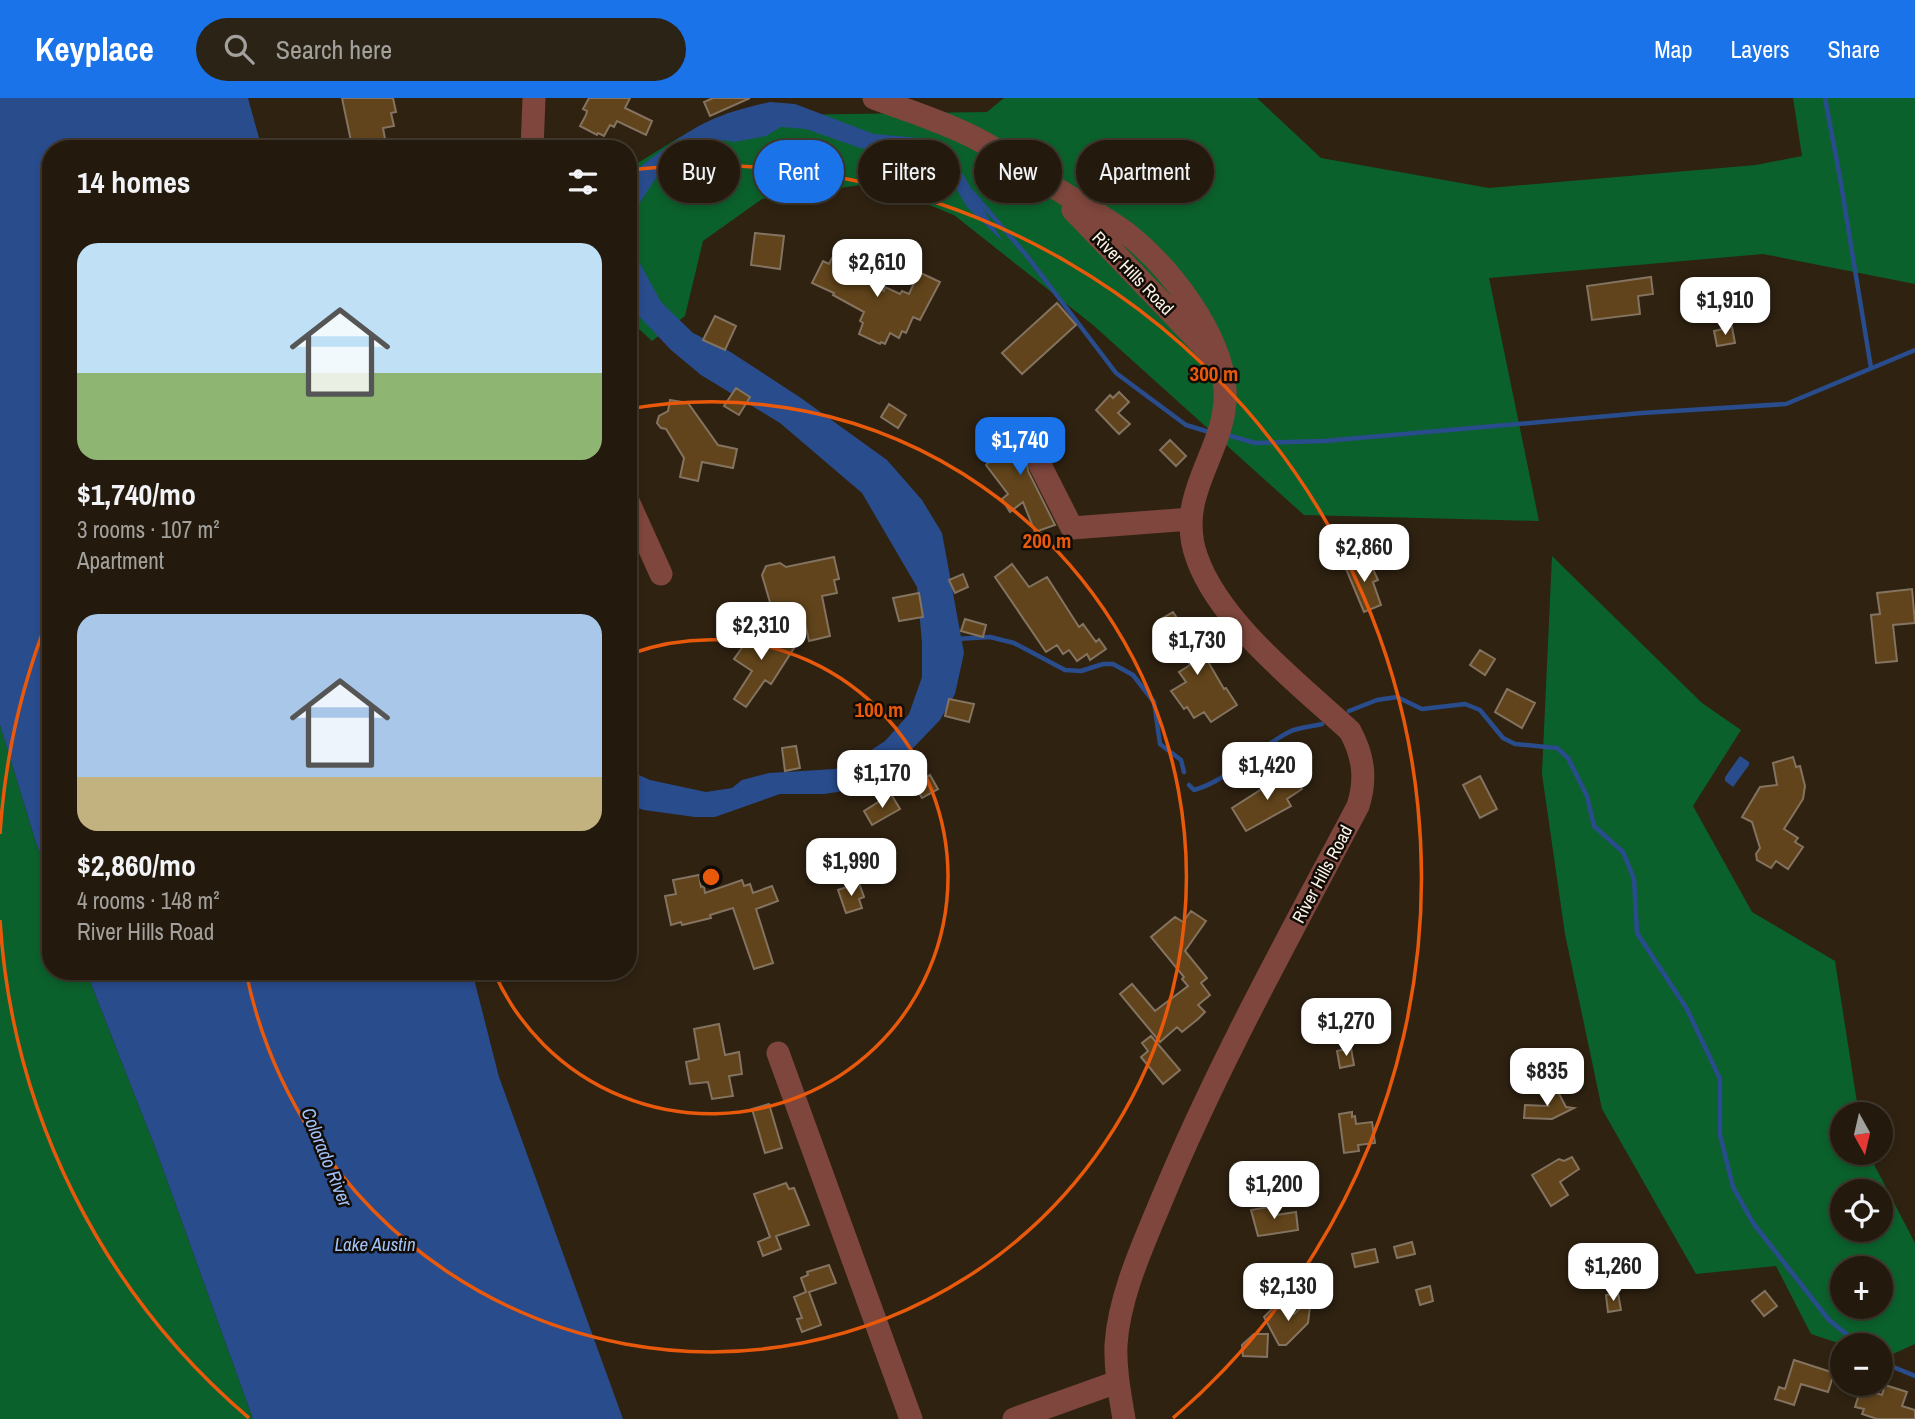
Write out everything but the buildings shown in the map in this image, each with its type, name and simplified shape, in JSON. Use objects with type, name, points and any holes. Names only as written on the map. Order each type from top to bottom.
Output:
[{"type":"street","points":[[532,140],[534,98]]},
{"type":"street","name":"River Hills Road","points":[[874,98],[977,139],[1046,182],[1221,364],[1225,390],[1222,421],[1192,500],[1190,530],[1197,559],[1231,616],[1253,641],[1350,730],[1359,748],[1363,768],[1363,790],[1358,806],[1203,1104],[1140,1254],[1120,1321],[1116,1345],[1117,1382],[1124,1419]]},
{"type":"street","points":[[1040,465],[1072,528],[1191,519]]},
{"type":"street","points":[[637,521],[661,573]]},
{"type":"street","points":[[778,1052],[911,1419]]},
{"type":"street","points":[[1014,1419],[1117,1382]]},
{"type":"green space","points":[[1004,98],[1257,98],[1321,158],[1489,188],[1756,165],[1802,156],[1793,98],[1915,98],[1915,284],[1763,254],[1489,278],[1539,521],[1304,515],[1093,325],[954,215],[924,203],[960,203],[960,140],[858,140],[858,185],[844,187],[844,140],[754,140],[754,203],[756,203],[703,241],[685,316],[652,341],[637,327],[637,163],[658,151],[658,203],[740,203],[740,140],[675,140],[782,115],[987,112]]},
{"type":"green space","points":[[1552,556],[1702,703],[1741,730],[1693,806],[1752,912],[1835,961],[1857,1102],[1830,1102],[1830,1166],[1875,1166],[1882,1179],[1830,1179],[1830,1242],[1893,1242],[1893,1201],[1915,1243],[1915,1344],[1893,1354],[1893,1333],[1830,1333],[1830,1340],[1811,1334],[1776,1266],[1696,1274],[1602,1109],[1565,934],[1542,774]]},
{"type":"green space","points":[[0,725],[42,858],[42,980],[90,980],[155,1147],[253,1419],[0,1419]]},
{"type":"water","points":[[0,98],[248,98],[260,140],[42,140],[42,858],[0,725]]},
{"type":"water","points":[[770,102],[795,104],[874,134],[934,140],[858,140],[858,147],[844,142],[844,140],[806,129],[781,127],[766,136],[740,141],[677,140],[724,115]]},
{"type":"water","points":[[658,154],[658,177],[637,207],[637,169]]},
{"type":"water","points":[[960,169],[974,193],[974,203],[980,203],[1003,242],[967,207],[960,195]]},
{"type":"water","points":[[637,256],[661,302],[693,333],[729,351],[801,398],[887,460],[922,500],[942,533],[964,653],[955,694],[940,720],[892,770],[851,790],[824,794],[780,794],[715,817],[695,817],[637,808],[637,774],[650,780],[706,792],[732,788],[742,780],[769,773],[835,769],[853,762],[885,741],[909,714],[922,677],[922,643],[917,587],[862,493],[780,423],[701,375],[671,350],[637,314]]},
{"type":"water","points":[[1740,756],[1749,762],[1749,765],[1733,787],[1725,781],[1725,777]]},
{"type":"water","name":"Lake Austin","points":[[90,980],[474,980],[499,1077],[623,1419],[253,1419],[155,1147]]},
{"type":"waterway","points":[[1825,98],[1871,368]]},
{"type":"waterway","points":[[972,192],[1027,256],[1116,373],[1186,425],[1209,432]]},
{"type":"waterway","points":[[1231,436],[1255,443],[1324,441],[1642,413],[1786,404],[1915,350]]},
{"type":"waterway","points":[[956,639],[990,637],[1014,643],[1065,670],[1081,671],[1103,664],[1113,664],[1133,675],[1154,702],[1160,744],[1181,760],[1184,772]]},
{"type":"waterway","points":[[1349,711],[1377,700],[1397,697],[1422,709],[1465,704],[1480,710],[1503,738],[1515,744],[1557,748],[1568,758],[1587,796],[1594,826],[1623,852],[1634,879],[1637,933],[1687,1009],[1720,1079],[1720,1135],[1733,1187],[1753,1223],[1829,1320],[1845,1333]]},
{"type":"waterway","points":[[1189,785],[1194,790],[1207,785],[1231,772],[1289,732],[1322,724]]},
{"type":"waterway","points":[[1893,1367],[1915,1376]]},
{"type":"water label","name":"Colorado River","points":[[327,1157]]}]
